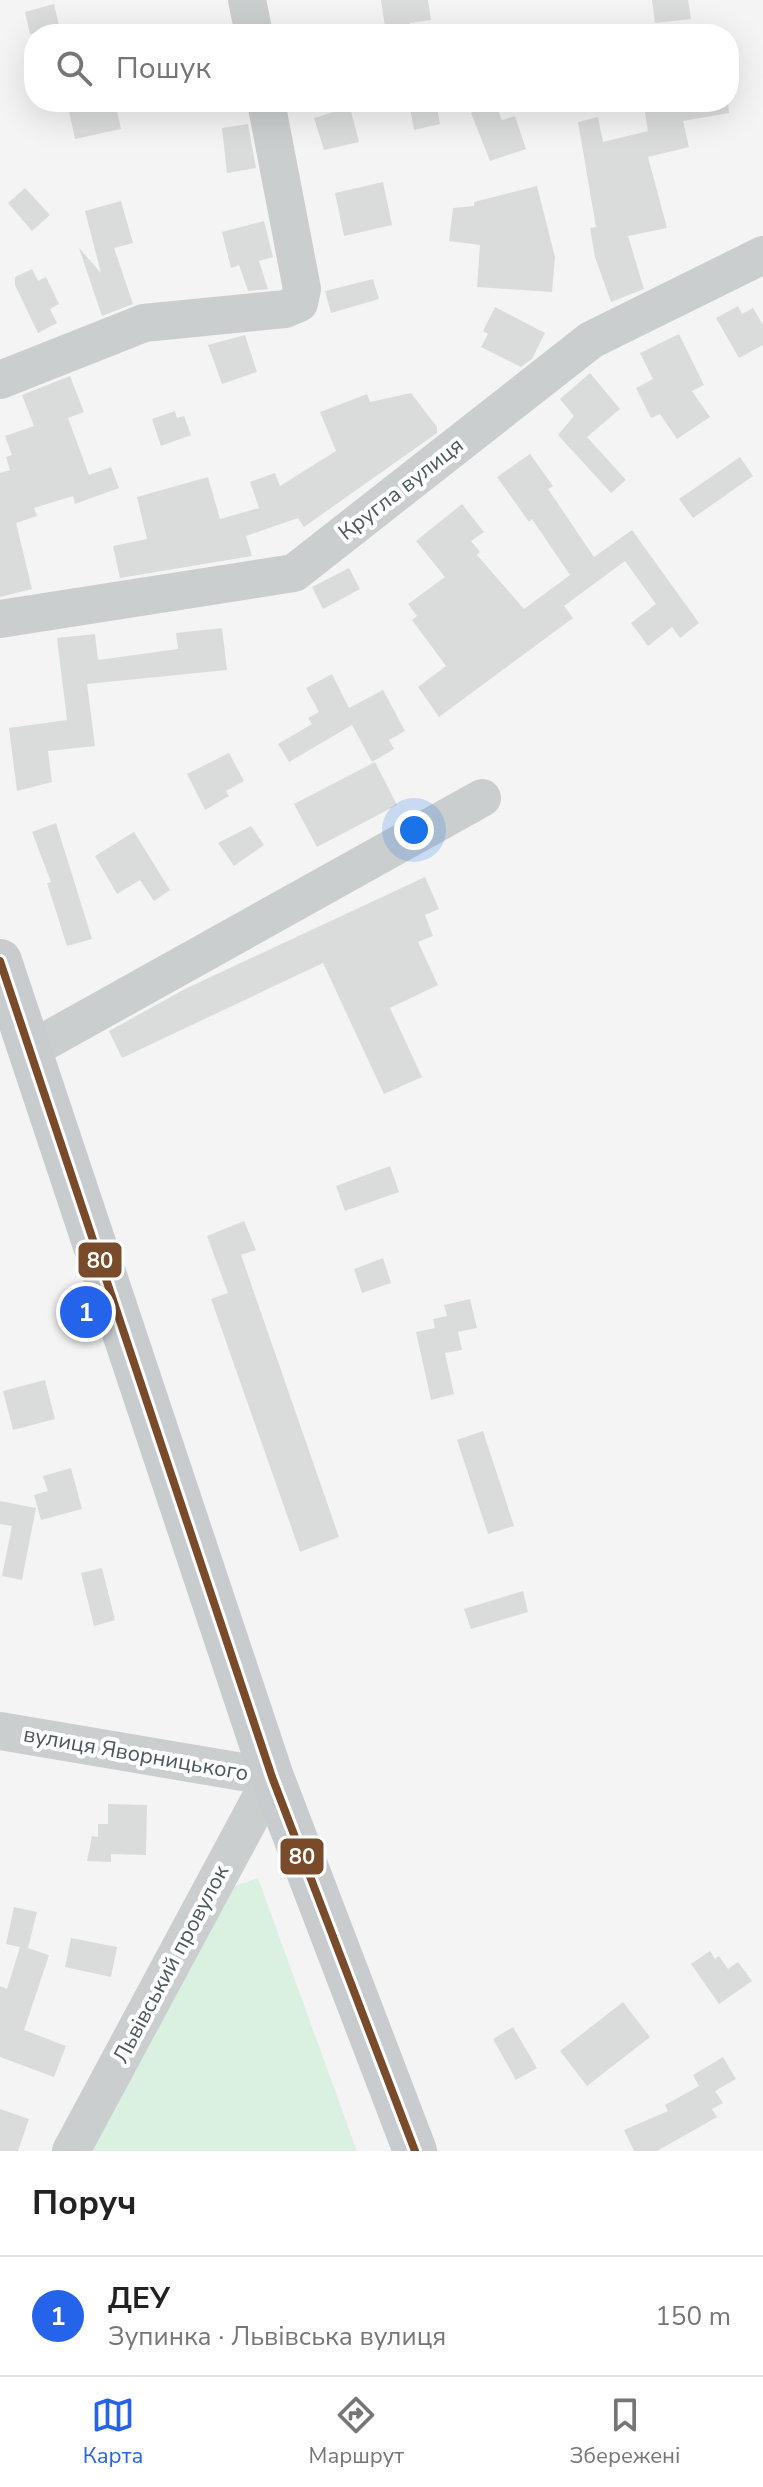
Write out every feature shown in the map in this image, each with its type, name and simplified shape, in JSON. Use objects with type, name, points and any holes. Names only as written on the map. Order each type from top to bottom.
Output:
[{"type":"main road","points":[[0,961],[272,1777],[415,2151]]},
{"type":"street","points":[[247,0],[252,24]]},
{"type":"street","points":[[0,380],[144,323],[285,309],[299,303],[302,289],[268,112]]},
{"type":"street","name":"Кругла вулиця","points":[[0,619],[294,573],[591,340],[763,255]]},
{"type":"street","points":[[30,1050],[482,798]]},
{"type":"street","name":"вулиця Яворницького","points":[[0,1731],[272,1777]]},
{"type":"street","name":"Львівський провулок","points":[[71,2151],[272,1777]]},
{"type":"green space","points":[[258,1878],[357,2151],[78,2151],[227,1889]]},
{"type":"building","points":[[381,0],[428,0],[431,20],[385,24]]},
{"type":"building","points":[[652,0],[688,0],[691,19],[655,23]]},
{"type":"building","points":[[54,4],[59,24],[28,24],[25,12]]},
{"type":"building","points":[[69,112],[117,112],[121,129],[75,139]]},
{"type":"building","points":[[334,112],[351,112],[359,142],[324,150],[314,118]]},
{"type":"building","points":[[411,112],[438,112],[440,124],[414,130]]},
{"type":"building","points":[[499,112],[502,120],[515,116],[526,149],[490,161],[471,113]]},
{"type":"building","points":[[645,112],[729,112],[683,121],[689,147],[648,157],[667,228],[628,236],[644,289],[611,302],[595,257],[590,228],[596,227],[578,122],[598,117],[603,142],[648,131]]},
{"type":"building","points":[[248,124],[256,168],[227,173],[222,128]]},
{"type":"building","points":[[383,182],[392,225],[344,236],[335,193]]},
{"type":"building","points":[[537,186],[555,257],[552,292],[477,287],[480,245],[449,241],[453,208],[474,206],[474,202]]},
{"type":"building","points":[[25,188],[50,215],[32,231],[8,203]]},
{"type":"building","points":[[121,201],[133,243],[114,248],[133,304],[102,316],[79,248],[101,273],[85,211]]},
{"type":"building","points":[[264,221],[273,257],[259,261],[268,289],[248,291],[239,265],[231,268],[222,232]]},
{"type":"building","points":[[32,269],[38,281],[46,277],[59,304],[50,309],[57,323],[38,333],[15,285],[15,277]]},
{"type":"building","points":[[373,279],[379,299],[331,313],[325,291]]},
{"type":"building","points":[[738,306],[742,314],[753,308],[763,325],[763,345],[739,358],[716,318]]},
{"type":"building","points":[[495,307],[545,333],[532,359],[521,367],[481,347],[488,334],[483,331]]},
{"type":"building","points":[[679,334],[704,385],[692,391],[710,417],[677,439],[660,414],[651,418],[636,388],[653,379],[640,353]]},
{"type":"building","points":[[245,335],[257,372],[222,384],[208,345]]},
{"type":"building","points":[[590,373],[620,409],[587,437],[626,480],[611,493],[558,435],[574,416],[560,399]]},
{"type":"building","points":[[70,376],[84,412],[68,418],[89,475],[111,467],[119,488],[75,504],[73,496],[34,508],[37,516],[16,523],[32,589],[0,597],[0,473],[10,470],[6,457],[12,455],[5,436],[34,426],[22,395]]},
{"type":"building","points":[[411,393],[437,427],[437,433],[304,527],[298,518],[246,536],[252,556],[120,578],[113,546],[147,539],[137,497],[208,477],[220,519],[259,508],[250,482],[275,473],[280,486],[336,451],[320,412],[367,394],[370,402]]},
{"type":"building","points":[[175,411],[177,418],[184,416],[191,435],[161,446],[152,419]]},
{"type":"building","points":[[530,454],[553,486],[548,489],[594,557],[632,530],[699,623],[680,638],[672,627],[648,646],[631,623],[656,604],[625,561],[564,606],[573,618],[439,717],[418,687],[446,666],[412,620],[417,616],[408,604],[445,577],[416,541],[462,504],[484,532],[471,541],[480,552],[477,555],[524,609],[570,575],[532,519],[529,522],[497,477]]},
{"type":"building","points":[[740,457],[753,476],[693,518],[679,499]]},
{"type":"building","points":[[349,568],[360,589],[323,609],[312,587]]},
{"type":"building","points":[[222,628],[227,670],[87,684],[95,746],[48,751],[52,782],[17,791],[9,728],[67,720],[57,638],[95,634],[98,660],[178,649],[176,633]]},
{"type":"building","points":[[332,674],[349,708],[383,690],[405,731],[389,740],[394,749],[372,762],[352,725],[289,762],[278,744],[312,724],[308,718],[319,712],[306,688]]},
{"type":"building","points":[[229,753],[244,781],[226,791],[229,796],[205,810],[187,774]]},
{"type":"building","points":[[375,762],[397,805],[317,847],[294,804]]},
{"type":"building","points":[[56,823],[92,939],[67,946],[47,883],[51,882],[32,832]]},
{"type":"building","points":[[251,826],[264,845],[234,866],[218,843]]},
{"type":"building","points":[[134,832],[170,890],[154,901],[140,880],[117,894],[95,856]]},
{"type":"building","points":[[425,877],[439,909],[425,915],[433,936],[418,942],[438,985],[390,1008],[422,1077],[384,1094],[323,963],[122,1058],[109,1031],[185,989]]},
{"type":"building","points":[[390,1166],[399,1192],[345,1211],[336,1186]]},
{"type":"building","points":[[244,1221],[256,1250],[241,1255],[339,1537],[300,1552],[211,1299],[228,1293],[207,1236]]},
{"type":"building","points":[[383,1258],[391,1283],[362,1293],[354,1269]]},
{"type":"building","points":[[470,1299],[477,1328],[458,1332],[462,1350],[445,1353],[454,1394],[431,1400],[416,1332],[435,1328],[433,1319],[447,1316],[444,1305]]},
{"type":"building","points":[[45,1380],[55,1419],[13,1430],[3,1391]]},
{"type":"building","points":[[483,1431],[514,1526],[488,1534],[457,1440]]},
{"type":"building","points":[[71,1468],[82,1509],[41,1520],[34,1495],[48,1491],[43,1476]]},
{"type":"building","points":[[0,1501],[36,1508],[22,1580],[2,1576],[12,1526],[0,1524]]},
{"type":"building","points":[[102,1568],[115,1620],[94,1626],[81,1573]]},
{"type":"building","points":[[523,1591],[528,1612],[471,1629],[464,1609]]},
{"type":"building","points":[[108,1804],[147,1805],[146,1855],[111,1854],[111,1862],[87,1861],[92,1836],[98,1837],[98,1824],[108,1824]]},
{"type":"building","points":[[14,1907],[37,1912],[28,1948],[49,1955],[24,2030],[66,2046],[54,2077],[0,2057],[0,1986],[7,1989],[20,1947],[6,1944]]},
{"type":"building","points":[[71,1938],[117,1947],[111,1977],[65,1967]]},
{"type":"building","points":[[710,1951],[715,1959],[719,1956],[728,1969],[738,1962],[752,1981],[719,2004],[691,1964]]},
{"type":"building","points":[[623,2002],[650,2037],[587,2086],[560,2051]]},
{"type":"building","points":[[513,2027],[537,2068],[516,2080],[493,2039]]},
{"type":"building","points":[[723,2057],[736,2079],[715,2091],[723,2103],[712,2109],[717,2117],[657,2151],[634,2151],[624,2130],[668,2111],[665,2105],[699,2086],[693,2075]]},
{"type":"building","points":[[0,2109],[29,2119],[18,2151],[0,2151]]},
{"type":"transit line","name":"80","points":[[0,961],[272,1777],[415,2151]]},
{"type":"place","name":"ДЕУ","points":[[86,1312]]}]
